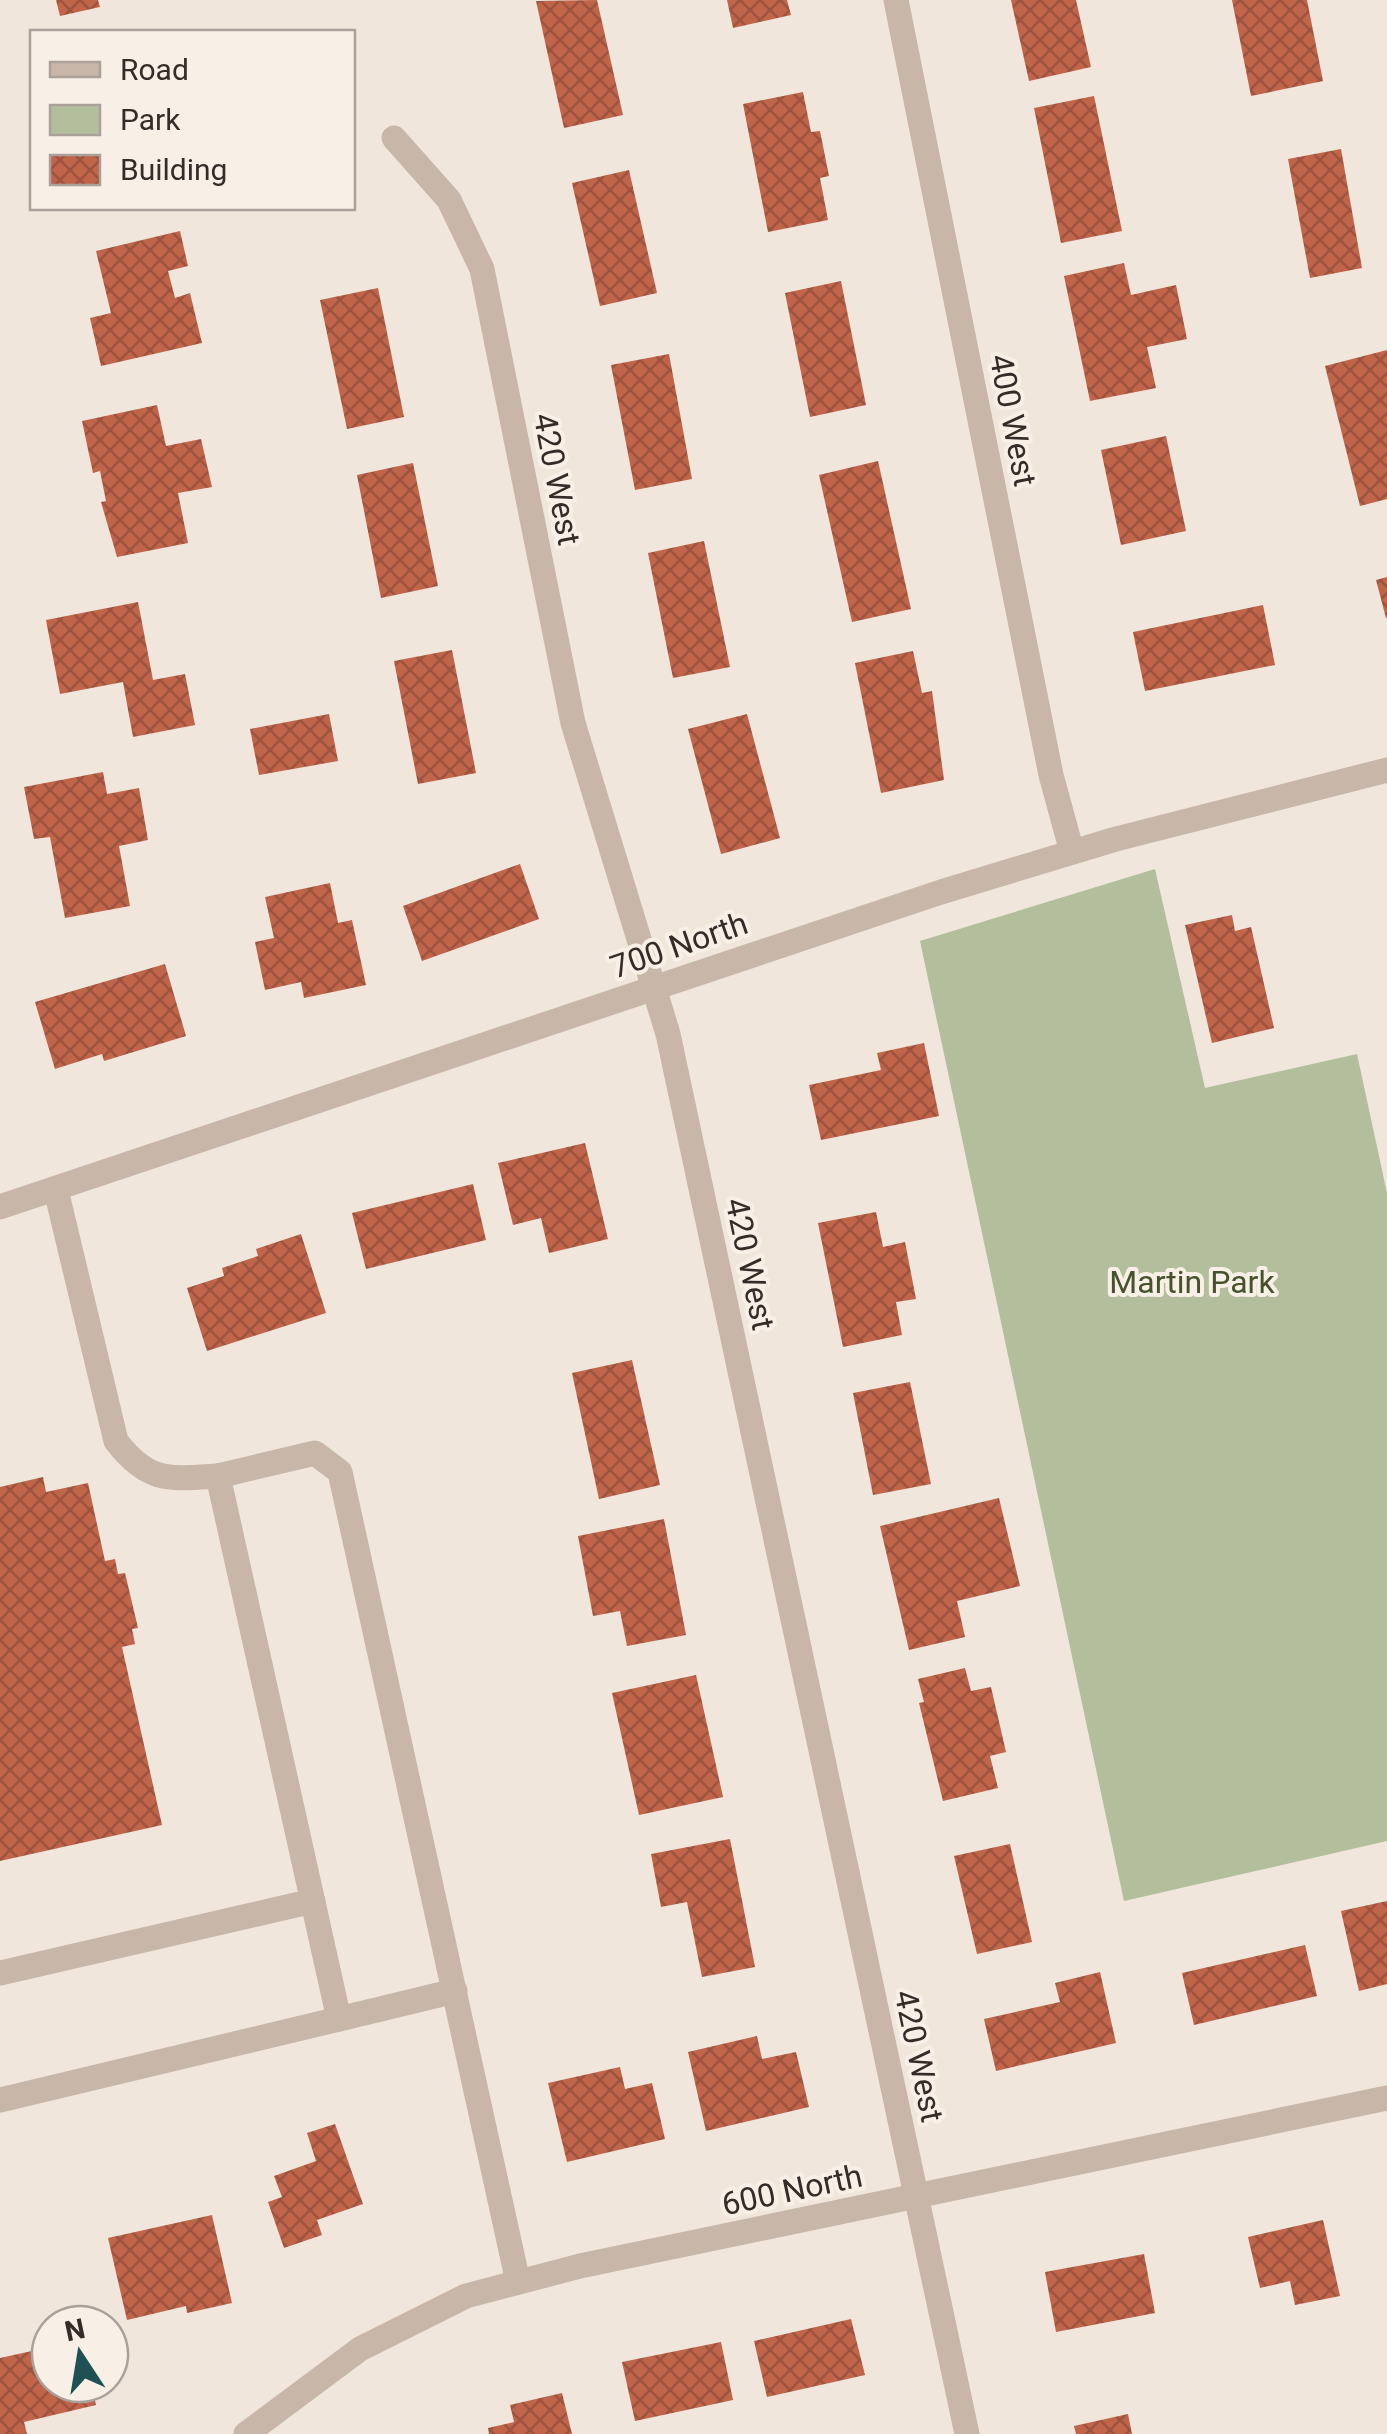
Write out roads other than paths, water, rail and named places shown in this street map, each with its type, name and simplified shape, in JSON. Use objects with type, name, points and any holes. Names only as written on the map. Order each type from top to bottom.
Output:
[{"type":"street","name":"400 West","points":[[896,0],[1054,786],[1072,852]]},
{"type":"street","name":"420 West","points":[[394,138],[449,200],[482,269],[573,723],[655,988],[967,2434]]},
{"type":"street","name":"700 North","points":[[0,1207],[1072,852],[1387,770]]},
{"type":"street","points":[[56,1190],[116,1442],[135,1466],[167,1480],[218,1476],[315,1453],[340,1472],[518,2282]]},
{"type":"street","points":[[218,1476],[339,2019]]},
{"type":"street","points":[[0,1973],[313,1901]]},
{"type":"street","points":[[0,2100],[454,1991]]},
{"type":"street","name":"600 North","points":[[246,2434],[360,2349],[466,2296],[1387,2098]]},
{"type":"park label","name":"Martin Park","points":[[1192,1282]]}]
